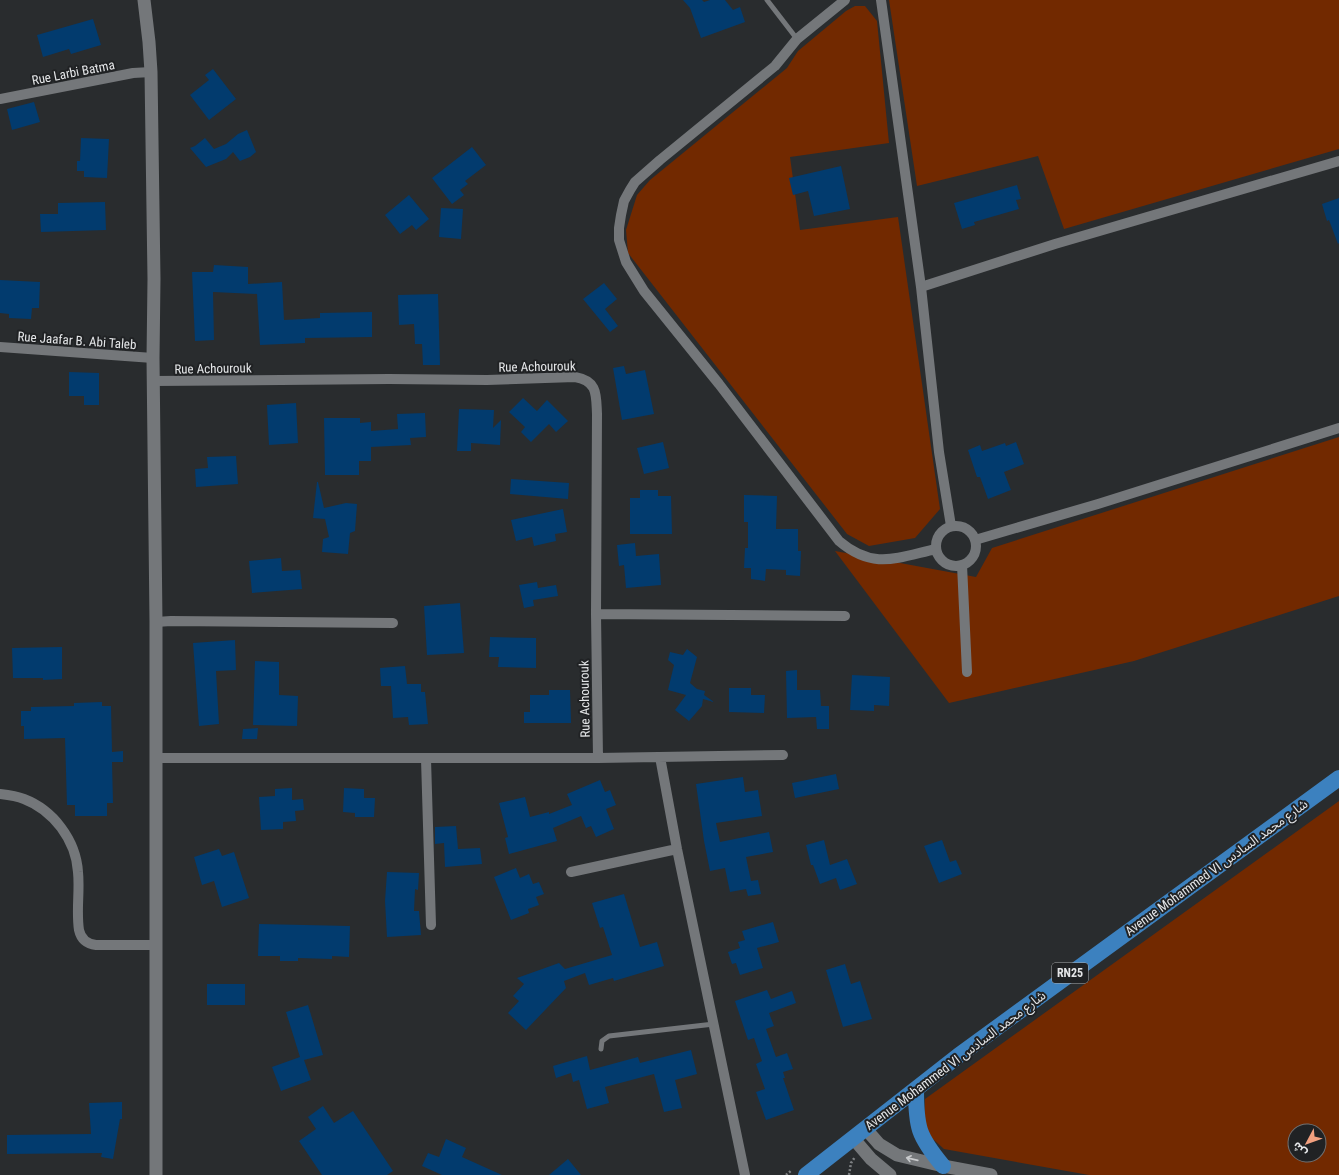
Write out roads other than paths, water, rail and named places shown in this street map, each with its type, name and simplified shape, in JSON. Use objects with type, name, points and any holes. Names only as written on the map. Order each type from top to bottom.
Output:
[{"type":"main road","name":"Avenue Mohammed VI شارع محمد السادس","points":[[806,1175],[958,1056],[1157,909],[1339,778]]},
{"type":"main road","points":[[916,1089],[916,1118],[918,1128],[931,1152],[942,1166]]},
{"type":"street","points":[[144,0],[151,72],[154,279],[153,381],[156,622],[156,1175]]},
{"type":"street","points":[[845,0],[797,39],[775,66],[660,160],[636,182],[624,202],[621,215],[620,240],[622,251],[633,274],[644,291],[719,384],[839,541],[849,549],[872,559],[887,559],[936,549]]},
{"type":"street","points":[[881,0],[921,287],[939,452],[951,526]]},
{"type":"street","name":"Rue Larbi Batma","points":[[0,99],[133,73],[151,72]]},
{"type":"street","points":[[921,287],[1055,244],[1339,161]]},
{"type":"street","name":"Rue Jaafar B. Abi Taleb","points":[[0,347],[153,358]]},
{"type":"street","name":"Rue Achourouk","points":[[153,381],[382,379],[487,380],[575,377],[586,380],[595,389],[597,414],[596,614],[598,758]]},
{"type":"street","points":[[975,540],[1098,504],[1339,428]]},
{"type":"street","points":[[951,526],[961,526],[967,529],[975,540],[976,546],[972,557],[968,562],[962,565],[949,565],[938,556],[936,549],[936,541],[939,533],[951,526]]},
{"type":"street","points":[[962,565],[967,672]]},
{"type":"street","points":[[596,614],[845,616]]},
{"type":"street","points":[[156,622],[393,623]]},
{"type":"street","points":[[156,758],[598,758],[783,754]]},
{"type":"street","points":[[660,757],[677,849],[745,1175]]},
{"type":"street","points":[[426,759],[430,925]]},
{"type":"street","points":[[0,794],[16,796],[33,803],[54,819],[68,839],[78,870],[80,930],[85,941],[89,944],[96,945],[155,945]]},
{"type":"street","points":[[571,872],[677,849]]},
{"type":"street","points":[[859,1133],[897,1155],[975,1174],[991,1175]]},
{"type":"street","points":[[859,1133],[871,1159],[890,1175]]},
{"type":"lane","points":[[767,0],[797,39]]},
{"type":"lane","points":[[601,1049],[602,1041],[609,1036],[714,1024]]}]
